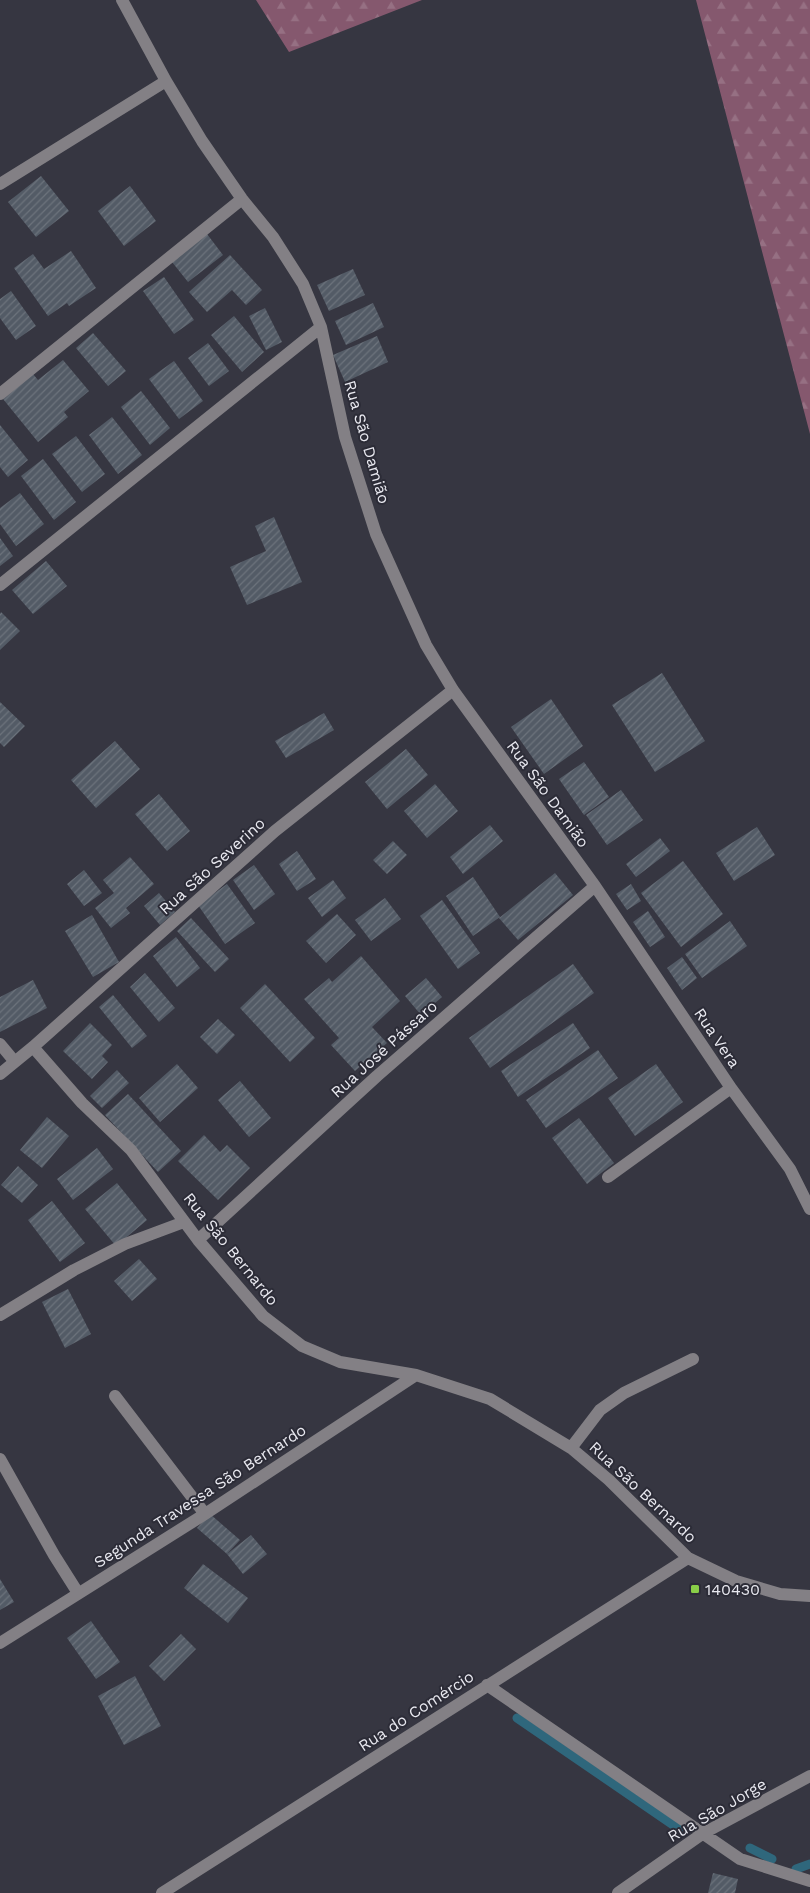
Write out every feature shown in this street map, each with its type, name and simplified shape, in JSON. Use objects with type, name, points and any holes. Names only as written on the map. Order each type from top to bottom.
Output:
[{"type":"street","name":"Rua São Damião","points":[[122,0],[202,142],[242,199],[273,237],[303,284],[321,327],[346,437],[376,534],[426,645],[452,690],[595,886]]},
{"type":"street","points":[[0,184],[166,81]]},
{"type":"street","points":[[0,394],[242,199]]},
{"type":"street","points":[[0,585],[321,327]]},
{"type":"street","name":"Rua São Severino","points":[[0,1074],[33,1047],[275,831],[452,690]]},
{"type":"street","name":"Rua Vera","points":[[595,886],[731,1088],[790,1169],[810,1209]]},
{"type":"street","name":"Rua José Pássaro","points":[[198,1240],[377,1076],[595,886]]},
{"type":"street","points":[[0,1044],[15,1062]]},
{"type":"street","name":"Rua São Bernardo","points":[[33,1047],[82,1103],[131,1150],[198,1240],[263,1316],[302,1346],[340,1362],[416,1375],[490,1399],[571,1448],[609,1480],[688,1558],[745,1583],[780,1594],[810,1596]]},
{"type":"street","points":[[608,1178],[731,1088]]},
{"type":"street","points":[[0,1315],[74,1270],[125,1244],[184,1222]]},
{"type":"street","points":[[571,1448],[600,1410],[624,1393],[693,1359]]},
{"type":"street","name":"Segunda Travessa São Bernardo","points":[[0,1643],[205,1514],[416,1375]]},
{"type":"street","points":[[115,1396],[205,1514]]},
{"type":"street","points":[[0,1459],[54,1555],[78,1593]]},
{"type":"street","name":"Rua do Comércio","points":[[162,1893],[688,1558]]},
{"type":"street","points":[[488,1685],[702,1834],[740,1858],[810,1881]]},
{"type":"street","name":"Rua São Jorge","points":[[618,1893],[702,1834],[810,1776]]},
{"type":"green space","points":[[256,0],[422,0],[289,52]]},
{"type":"green space","points":[[696,0],[810,0],[810,434]]},
{"type":"building","points":[[41,176],[69,211],[36,237],[8,202]]},
{"type":"building","points":[[130,186],[156,221],[124,246],[98,211]]},
{"type":"building","points":[[207,234],[223,255],[188,282],[172,262]]},
{"type":"building","points":[[71,251],[96,288],[69,306],[67,303],[48,316],[14,268],[33,254],[44,269]]},
{"type":"building","points":[[230,255],[262,290],[246,305],[232,290],[207,312],[189,292]]},
{"type":"building","points":[[353,269],[365,295],[329,311],[317,285]]},
{"type":"building","points":[[164,277],[194,320],[174,334],[143,291]]},
{"type":"building","points":[[11,291],[36,326],[16,340],[0,318],[0,299]]},
{"type":"building","points":[[373,303],[384,327],[346,345],[335,321]]},
{"type":"building","points":[[265,308],[282,342],[266,350],[249,316]]},
{"type":"building","points":[[234,316],[264,352],[242,372],[211,335]]},
{"type":"building","points":[[93,333],[126,371],[108,386],[76,348]]},
{"type":"building","points":[[377,336],[388,362],[345,382],[333,355]]},
{"type":"building","points":[[208,343],[229,371],[209,386],[188,358]]},
{"type":"building","points":[[63,360],[89,391],[64,412],[68,417],[38,442],[3,399],[33,374],[38,380]]},
{"type":"building","points":[[174,361],[203,401],[179,419],[149,379]]},
{"type":"building","points":[[141,391],[170,428],[150,445],[121,407]]},
{"type":"building","points":[[112,417],[142,455],[118,474],[89,435]]},
{"type":"building","points":[[0,425],[28,460],[8,477],[0,467]]},
{"type":"building","points":[[76,436],[105,474],[82,492],[52,454]]},
{"type":"building","points":[[43,459],[76,502],[54,520],[21,476]]},
{"type":"building","points":[[20,493],[44,524],[16,546],[0,524],[0,508]]},
{"type":"building","points":[[274,517],[302,582],[247,605],[230,567],[266,551],[255,526]]},
{"type":"building","points":[[0,538],[13,556],[0,566]]},
{"type":"building","points":[[46,561],[67,586],[33,614],[12,590]]},
{"type":"building","points":[[1,612],[20,631],[0,650],[0,614]]},
{"type":"building","points":[[662,673],[705,741],[655,772],[612,705]]},
{"type":"building","points":[[551,699],[583,746],[544,774],[511,727]]},
{"type":"building","points":[[0,702],[25,726],[4,747],[0,743]]},
{"type":"building","points":[[324,713],[334,730],[286,758],[275,741]]},
{"type":"building","points":[[115,741],[140,769],[96,808],[71,780]]},
{"type":"building","points":[[406,749],[428,775],[387,809],[365,782]]},
{"type":"building","points":[[584,762],[609,797],[584,815],[559,779]]},
{"type":"building","points":[[435,784],[458,811],[427,838],[404,811]]},
{"type":"building","points":[[621,790],[643,820],[607,845],[586,815]]},
{"type":"building","points":[[159,794],[190,831],[167,851],[135,814]]},
{"type":"building","points":[[490,825],[503,841],[463,874],[450,857]]},
{"type":"building","points":[[757,827],[775,855],[734,881],[716,853]]},
{"type":"building","points":[[660,838],[670,851],[636,877],[626,864]]},
{"type":"building","points":[[393,841],[407,855],[387,874],[373,860]]},
{"type":"building","points":[[297,851],[316,879],[297,891],[279,864]]},
{"type":"building","points":[[130,857],[154,884],[126,908],[130,913],[111,928],[95,908],[114,893],[103,880]]},
{"type":"building","points":[[683,861],[723,914],[681,947],[641,893]]},
{"type":"building","points":[[254,865],[275,894],[254,910],[233,880]]},
{"type":"building","points":[[84,870],[102,893],[84,906],[67,884]]},
{"type":"building","points":[[555,873],[573,895],[518,940],[499,918]]},
{"type":"building","points":[[473,877],[500,917],[473,936],[446,896]]},
{"type":"building","points":[[333,880],[346,898],[322,917],[308,898]]},
{"type":"building","points":[[227,884],[255,923],[225,944],[198,905]]},
{"type":"building","points":[[631,884],[641,901],[627,910],[616,894]]},
{"type":"building","points":[[159,893],[175,912],[160,925],[144,906]]},
{"type":"building","points":[[385,898],[401,919],[371,941],[355,920]]},
{"type":"building","points":[[442,900],[480,953],[458,969],[420,916]]},
{"type":"building","points":[[648,911],[665,937],[650,947],[633,922]]},
{"type":"building","points":[[337,914],[356,935],[326,963],[306,941]]},
{"type":"building","points":[[92,915],[119,962],[93,977],[65,931]]},
{"type":"building","points":[[191,918],[229,959],[215,972],[177,931]]},
{"type":"building","points":[[730,921],[747,946],[702,978],[685,954]]},
{"type":"building","points":[[176,937],[200,968],[177,987],[153,956]]},
{"type":"building","points":[[361,956],[400,1001],[372,1027],[387,1043],[355,1071],[331,1045],[339,1038],[304,999],[329,978],[332,982]]},
{"type":"building","points":[[682,957],[697,978],[682,990],[667,968]]},
{"type":"building","points":[[573,964],[594,993],[490,1068],[469,1038]]},
{"type":"building","points":[[145,973],[175,1008],[159,1022],[130,987]]},
{"type":"building","points":[[426,978],[442,997],[421,1015],[405,996]]},
{"type":"building","points":[[33,980],[47,1008],[0,1032],[0,997]]},
{"type":"building","points":[[265,984],[315,1038],[290,1062],[240,1008]]},
{"type":"building","points":[[113,995],[147,1036],[132,1048],[99,1007]]},
{"type":"building","points":[[218,1019],[235,1035],[217,1054],[200,1037]]},
{"type":"building","points":[[90,1023],[112,1045],[102,1056],[108,1062],[92,1079],[63,1051]]},
{"type":"building","points":[[573,1023],[590,1048],[518,1097],[501,1071]]},
{"type":"building","points":[[598,1050],[618,1078],[546,1128],[526,1100]]},
{"type":"building","points":[[177,1064],[198,1088],[160,1122],[139,1098]]},
{"type":"building","points":[[656,1064],[683,1102],[635,1136],[608,1098]]},
{"type":"building","points":[[117,1070],[129,1083],[102,1108],[90,1096]]},
{"type":"building","points":[[240,1081],[271,1118],[249,1137],[218,1100]]},
{"type":"building","points":[[128,1094],[181,1151],[158,1172],[105,1115]]},
{"type":"building","points":[[47,1117],[69,1136],[42,1168],[20,1150]]},
{"type":"building","points":[[579,1118],[614,1163],[587,1184],[552,1138]]},
{"type":"building","points":[[204,1135],[220,1152],[227,1145],[250,1168],[218,1200],[178,1161]]},
{"type":"building","points":[[97,1148],[113,1169],[73,1200],[57,1179]]},
{"type":"building","points":[[18,1166],[38,1185],[22,1203],[1,1185]]},
{"type":"building","points":[[117,1183],[147,1220],[116,1246],[85,1209]]},
{"type":"building","points":[[52,1201],[85,1243],[60,1262],[28,1220]]},
{"type":"building","points":[[139,1259],[157,1279],[132,1301],[114,1281]]},
{"type":"building","points":[[68,1289],[91,1334],[65,1348],[42,1302]]},
{"type":"building","points":[[210,1514],[240,1540],[227,1554],[197,1528]]},
{"type":"building","points":[[251,1535],[267,1554],[243,1574],[227,1554]]},
{"type":"building","points":[[203,1564],[248,1598],[228,1623],[184,1588]]},
{"type":"building","points":[[0,1579],[14,1602],[0,1610]]},
{"type":"building","points":[[91,1621],[120,1662],[96,1679],[67,1638]]},
{"type":"building","points":[[181,1634],[196,1649],[164,1681],[149,1666]]},
{"type":"building","points":[[135,1676],[161,1726],[124,1745],[98,1696]]},
{"type":"building","points":[[713,1873],[738,1879],[735,1893],[708,1893]]},
{"type":"waterway","points":[[517,1718],[679,1829]]},
{"type":"waterway","points":[[750,1848],[772,1859]]},
{"type":"waterway","points":[[796,1869],[810,1864]]},
{"type":"place","name":"140430","points":[[695,1589]]}]
